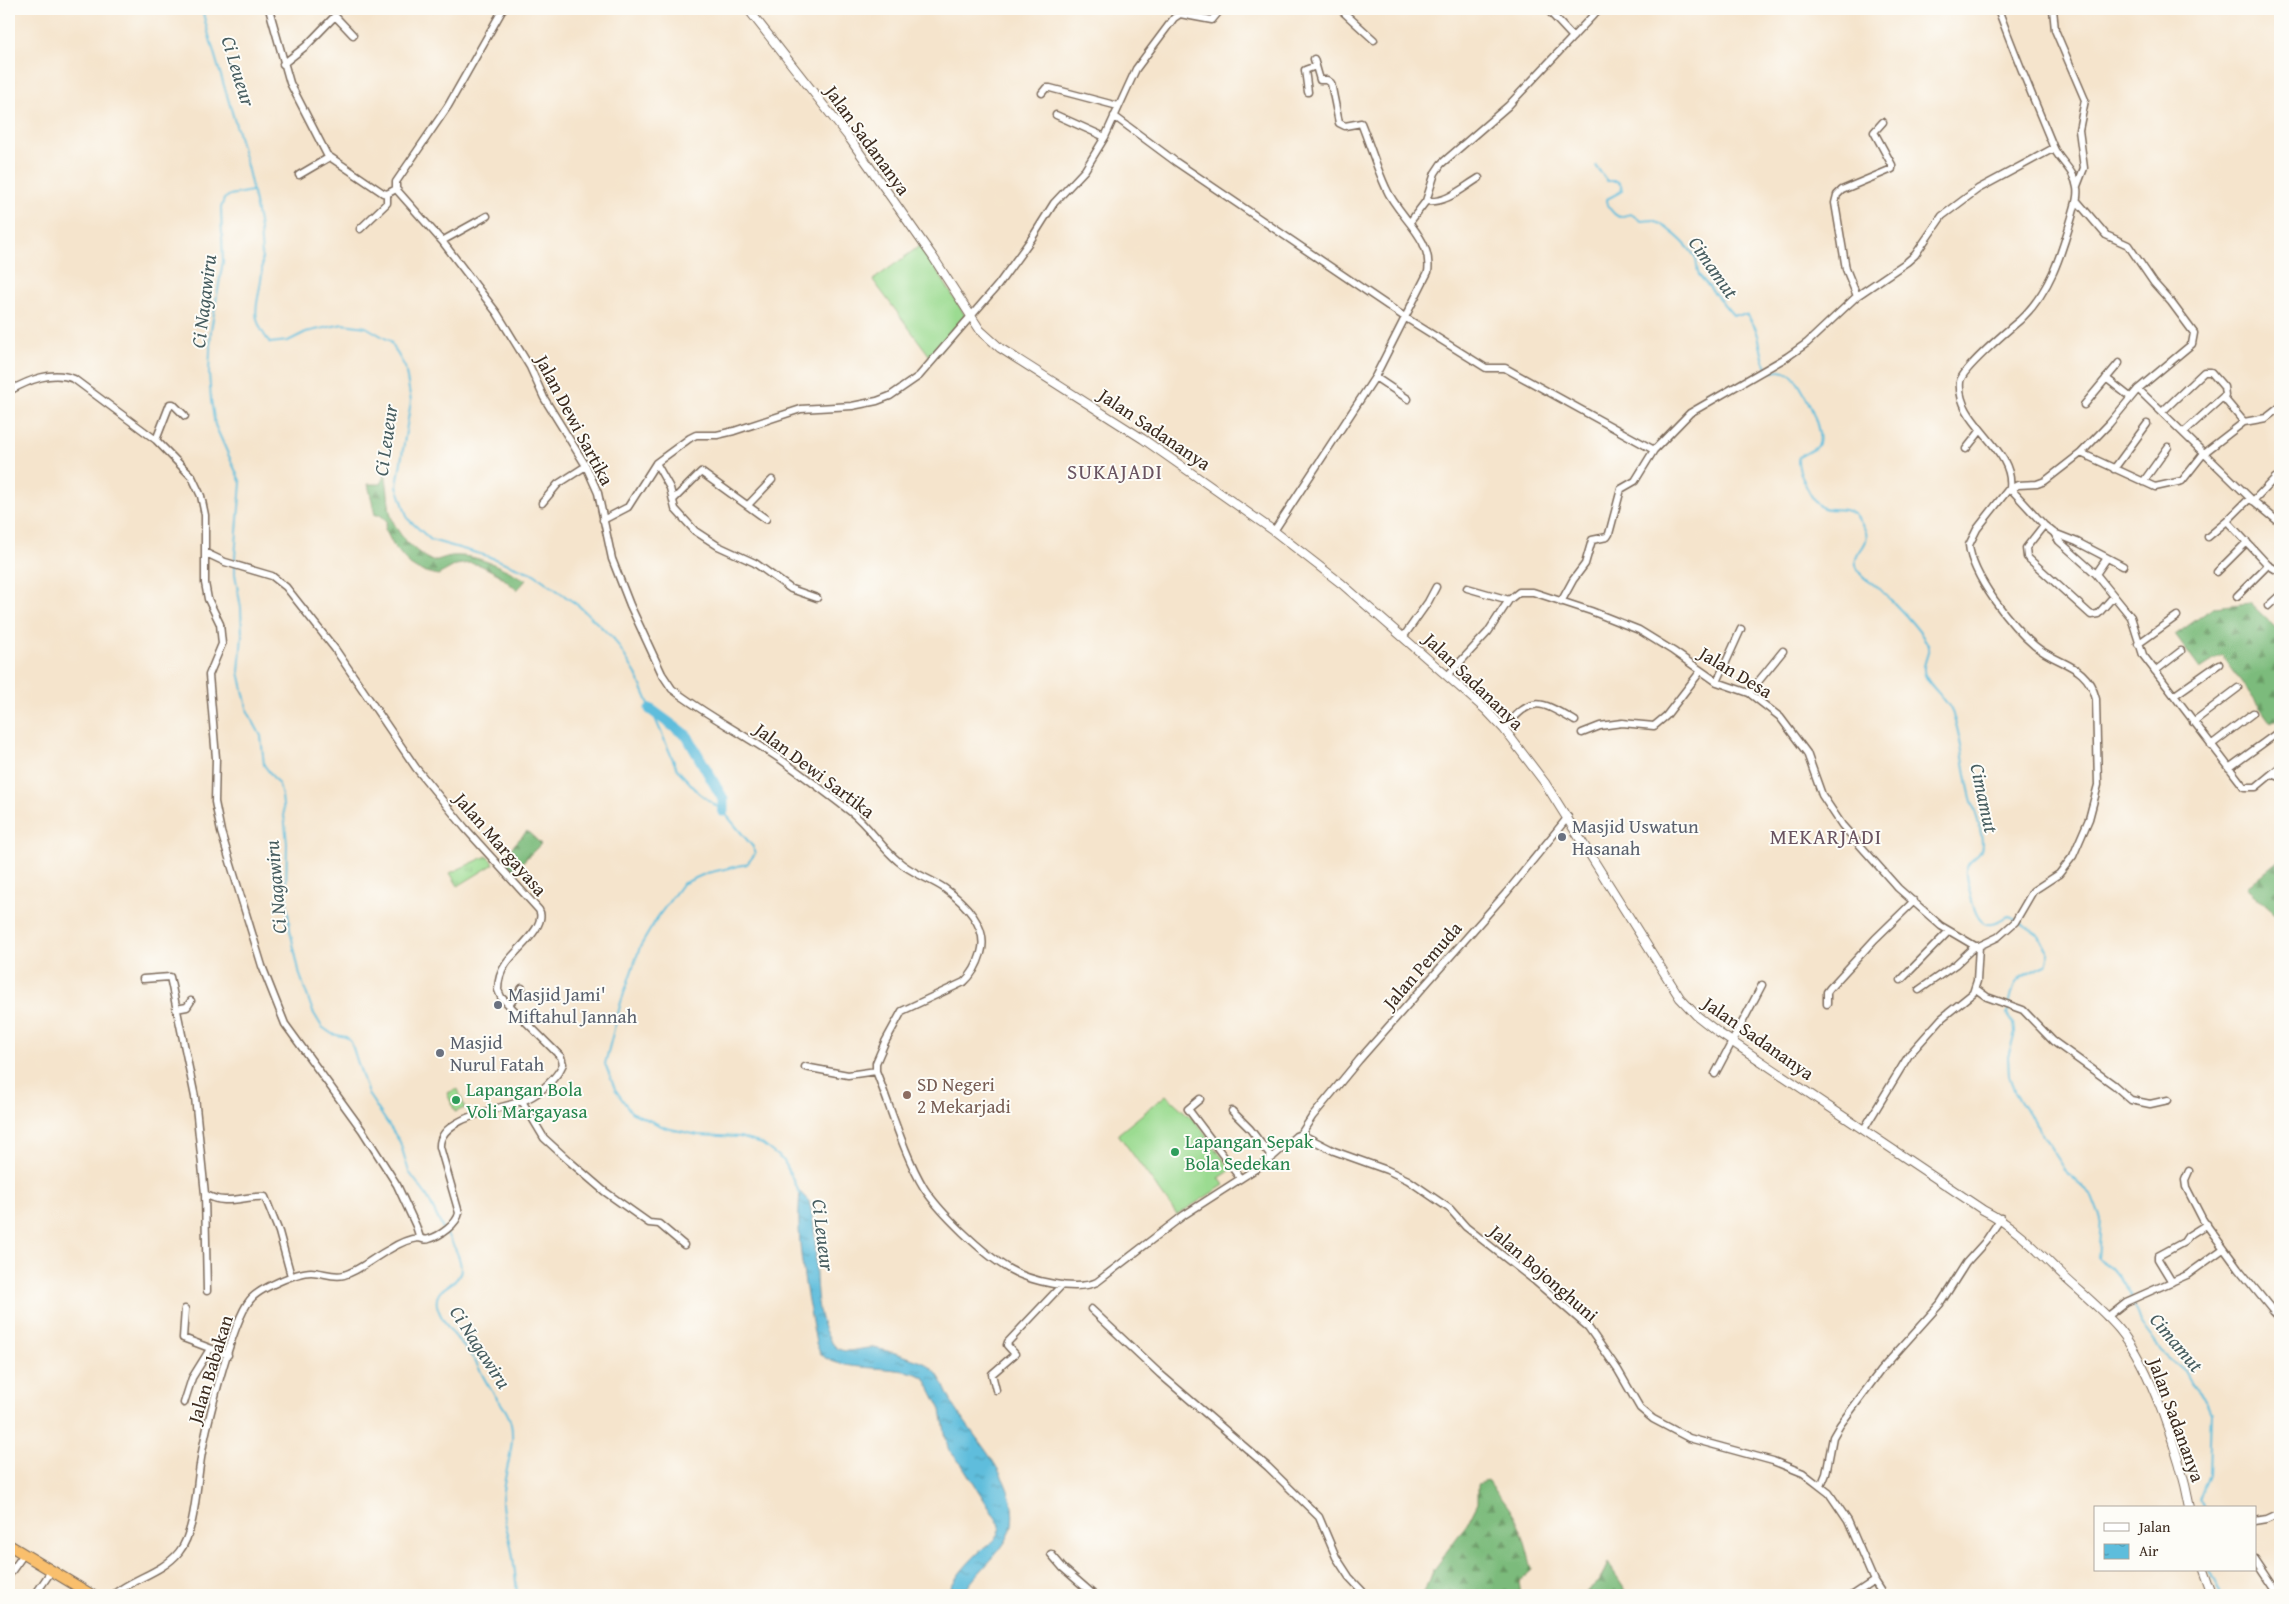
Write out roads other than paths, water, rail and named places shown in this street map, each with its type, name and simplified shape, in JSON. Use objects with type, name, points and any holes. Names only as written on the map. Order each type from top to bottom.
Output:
[{"type":"highway","points":[[9,1546],[92,1595]]},
{"type":"street","points":[[269,9],[283,64],[290,83],[328,158],[387,194]]},
{"type":"street","points":[[387,194],[396,189],[396,182],[448,106],[503,9]]},
{"type":"street","name":"Jalan Sadananya","points":[[748,9],[850,139],[980,330],[1000,348],[1143,439],[1274,531],[1404,636],[1504,729],[1568,817],[1680,998],[1706,1023],[1983,1210],[2001,1218],[2029,1242],[2107,1317],[2127,1340],[2145,1374],[2180,1464],[2190,1506]]},
{"type":"street","points":[[603,520],[628,507],[656,463],[678,445],[696,435],[717,435],[734,431],[801,409],[852,406],[890,396],[919,376],[972,317],[1019,257],[1054,203],[1085,170],[1105,137],[1136,70],[1175,16],[1183,14],[1212,20],[1221,9]]},
{"type":"street","points":[[1340,9],[1374,40]]},
{"type":"street","points":[[1547,9],[1573,37]]},
{"type":"street","points":[[1410,222],[1426,201],[1435,173],[1442,164],[1508,106],[1599,9]]},
{"type":"street","points":[[1998,9],[2054,148],[2066,163],[2077,186]]},
{"type":"street","points":[[2053,9],[2055,30],[2085,100],[2079,130],[2084,168],[2077,186],[2077,201],[2061,255],[2038,300],[1962,376],[1960,389],[1965,405],[2007,466],[2011,478],[2010,488],[2044,525],[2054,533],[2123,566]]},
{"type":"street","points":[[283,64],[306,46],[335,16],[353,35]]},
{"type":"street","points":[[1274,531],[1375,377],[1428,272],[1429,262],[1427,253],[1410,222],[1386,190],[1360,123],[1345,126],[1339,123],[1331,83],[1327,80],[1320,80],[1315,62],[1305,70],[1308,92]]},
{"type":"street","points":[[1042,93],[1046,88],[1050,88],[1118,106]]},
{"type":"street","points":[[1056,116],[1105,137]]},
{"type":"street","points":[[1114,116],[1176,162],[1406,318],[1486,368],[1505,368],[1654,450]]},
{"type":"street","points":[[1857,296],[1846,269],[1835,203],[1837,195],[1842,190],[1892,169],[1874,132],[1883,122]]},
{"type":"street","points":[[1561,602],[1573,580],[1585,564],[1592,540],[1607,537],[1609,534],[1621,488],[1635,481],[1654,450],[1690,413],[1767,369],[1807,343],[1857,296],[1911,258],[1942,216],[1978,188],[2054,148]]},
{"type":"street","points":[[299,175],[328,158]]},
{"type":"street","points":[[1426,201],[1443,201],[1478,178]]},
{"type":"street","name":"Jalan Dewi Sartika","points":[[396,189],[442,241],[502,321],[530,367],[544,398],[586,466],[598,492],[609,551],[628,600],[662,674],[672,689],[781,760],[850,811],[867,825],[898,862],[943,887],[958,900],[970,912],[979,927],[983,938],[983,947],[969,978],[902,1011],[885,1042],[876,1063],[876,1071]]},
{"type":"street","points":[[360,229],[387,203],[387,194]]},
{"type":"street","points":[[1919,990],[1956,964],[1977,946],[1998,937],[2016,920],[2034,891],[2059,874],[2069,864],[2089,819],[2098,785],[2096,698],[2089,680],[2078,669],[2036,647],[2017,630],[1989,591],[1969,551],[1971,540],[1977,529],[2010,488],[2022,484],[2037,484],[2045,481],[2081,453],[2109,424],[2138,389],[2192,344],[2194,333],[2154,283],[2128,245],[2106,235],[2077,201]]},
{"type":"street","points":[[442,241],[487,216]]},
{"type":"street","points":[[2084,405],[2119,363]]},
{"type":"street","points":[[2163,411],[2207,372],[2211,372],[2224,387],[2223,397],[2184,432]]},
{"type":"street","points":[[9,391],[38,378],[65,376],[89,390],[156,440],[187,472],[198,489],[204,510],[206,553],[204,569],[208,600],[220,624],[222,644],[209,675],[216,758],[215,802],[220,828],[262,966],[285,1024],[362,1130],[400,1190],[420,1238]]},
{"type":"street","points":[[1375,377],[1408,399]]},
{"type":"street","points":[[2106,378],[2130,397]]},
{"type":"street","points":[[2138,389],[2163,411],[2252,500],[2279,520]]},
{"type":"street","points":[[2223,397],[2244,422]]},
{"type":"street","points":[[156,440],[170,404],[173,404],[185,416]]},
{"type":"street","points":[[2081,453],[2142,482],[2160,488],[2182,481],[2204,453],[2244,422],[2266,418],[2280,407]]},
{"type":"street","points":[[2114,469],[2147,424]]},
{"type":"street","points":[[1966,450],[1981,430]]},
{"type":"street","points":[[2142,482],[2168,447]]},
{"type":"street","points":[[656,463],[670,488],[677,512],[695,531],[718,546],[755,563],[791,589],[817,598]]},
{"type":"street","points":[[542,503],[558,484],[586,466]]},
{"type":"street","points":[[673,500],[701,472],[766,519]]},
{"type":"street","points":[[2208,537],[2275,478]]},
{"type":"street","points":[[748,505],[772,480]]},
{"type":"street","points":[[2227,521],[2268,565],[2280,572]]},
{"type":"street","points":[[2044,525],[2026,548],[2026,556],[2092,615],[2098,614],[2114,596]]},
{"type":"street","points":[[2054,533],[2059,542],[2096,574],[2131,617],[2138,644],[2156,672],[2247,789],[2256,787],[2280,767]]},
{"type":"street","points":[[2216,572],[2247,542]]},
{"type":"street","name":"Jalan Margayasa","points":[[206,553],[225,562],[277,578],[291,592],[335,649],[416,768],[465,828],[541,912],[542,918],[539,924],[504,967],[498,990],[509,1005],[546,1041],[563,1062],[560,1070],[542,1089],[522,1101],[468,1118],[451,1126],[442,1135],[440,1147],[459,1213],[457,1220],[450,1227],[428,1240],[420,1238]]},
{"type":"street","points":[[2096,574],[2107,558]]},
{"type":"street","points":[[2237,596],[2268,565]]},
{"type":"street","points":[[1404,636],[1416,621],[1436,587]]},
{"type":"street","points":[[1448,675],[1488,632],[1509,600],[1467,588]]},
{"type":"street","name":"Jalan Desa","points":[[1509,600],[1514,594],[1526,590],[1591,611],[1644,633],[1717,682],[1749,692],[1784,721],[1807,753],[1822,794],[1842,825],[1898,888],[1936,922],[1977,946]]},
{"type":"street","points":[[2268,606],[2280,595]]},
{"type":"street","points":[[2138,644],[2177,616]]},
{"type":"street","points":[[1717,682],[1740,629]]},
{"type":"street","points":[[1749,692],[1783,651]]},
{"type":"street","points":[[2156,672],[2181,651]]},
{"type":"street","points":[[2175,695],[2219,664]]},
{"type":"street","points":[[1582,733],[1600,726],[1622,723],[1654,726],[1666,716],[1700,672]]},
{"type":"street","points":[[2193,722],[2238,688]]},
{"type":"street","points":[[1504,729],[1518,713],[1533,704],[1550,708],[1575,721]]},
{"type":"street","points":[[2211,745],[2253,713]]},
{"type":"street","points":[[2229,768],[2280,731]]},
{"type":"street","points":[[2272,774],[2280,777]]},
{"type":"street","name":"Jalan Pemuda","points":[[1301,1134],[1312,1117],[1359,1060],[1507,892],[1568,817]]},
{"type":"street","points":[[1827,1004],[1827,992],[1830,988],[1875,939],[1914,901]]},
{"type":"street","points":[[1901,980],[1949,931]]},
{"type":"street","points":[[1864,1129],[1909,1055],[1942,1018],[1976,989],[1977,946]]},
{"type":"street","points":[[143,979],[170,977],[195,1097],[205,1194],[208,1291]]},
{"type":"street","points":[[1716,1074],[1762,985]]},
{"type":"street","points":[[509,1005],[522,988]]},
{"type":"street","points":[[1976,989],[1987,997],[2014,1006],[2028,1015],[2053,1041],[2114,1085],[2130,1100],[2150,1104],[2168,1100]]},
{"type":"street","points":[[176,1009],[187,1007],[191,1001]]},
{"type":"street","points":[[805,1067],[848,1076],[876,1071],[910,1158],[923,1187],[935,1203],[972,1240],[1009,1269],[1026,1277],[1062,1285],[1087,1285],[1098,1282],[1170,1224],[1272,1158],[1296,1136],[1301,1134]]},
{"type":"street","points":[[1200,1099],[1188,1109],[1240,1178]]},
{"type":"street","points":[[522,1101],[544,1138],[568,1160],[604,1191],[649,1222],[659,1224],[684,1245]]},
{"type":"street","points":[[1232,1111],[1250,1129],[1272,1158]]},
{"type":"street","name":"Jalan Bojonghuni","points":[[1301,1134],[1334,1151],[1387,1170],[1408,1180],[1450,1209],[1466,1227],[1535,1281],[1588,1327],[1618,1370],[1640,1408],[1653,1419],[1689,1438],[1788,1467],[1803,1473],[1821,1486],[1840,1506],[1874,1581],[1883,1595]]},
{"type":"street","points":[[2190,1171],[2185,1180],[2186,1187],[2207,1224],[2223,1249],[2280,1318]]},
{"type":"street","points":[[205,1194],[216,1200],[227,1201],[265,1197],[279,1232],[291,1276]]},
{"type":"street","points":[[1821,1486],[1826,1474],[1833,1437],[1840,1425],[1875,1377],[1940,1304],[1966,1263],[1985,1242],[2001,1218]]},
{"type":"street","points":[[2172,1282],[2158,1256],[2184,1242],[2188,1236],[2207,1224]]},
{"type":"street","name":"Jalan Babakan","points":[[113,1595],[130,1583],[150,1575],[178,1554],[183,1547],[200,1481],[202,1449],[228,1355],[240,1317],[248,1301],[254,1295],[291,1276],[309,1272],[344,1275],[372,1261],[389,1249],[420,1238]]},
{"type":"street","points":[[2107,1317],[2127,1301],[2172,1282],[2206,1263],[2223,1249]]},
{"type":"street","points":[[996,1390],[992,1374],[1014,1354],[1007,1345],[1008,1342],[1062,1285]]},
{"type":"street","points":[[2273,1311],[2280,1305]]},
{"type":"street","points":[[185,1309],[183,1338],[228,1355]]},
{"type":"street","points":[[1090,1309],[1160,1374],[1268,1467],[1319,1517],[1336,1557],[1349,1576],[1366,1595]]},
{"type":"street","points":[[184,1403],[192,1378],[210,1349]]},
{"type":"street","points":[[2256,1521],[2267,1519],[2280,1513]]},
{"type":"street","points":[[9,1575],[24,1554]]},
{"type":"street","points":[[1051,1554],[1063,1568],[1094,1595]]},
{"type":"street","points":[[2256,1560],[2279,1595]]},
{"type":"street","points":[[35,1595],[52,1570]]},
{"type":"street","points":[[2205,1572],[2213,1595]]},
{"type":"street","points":[[1853,1595],[1874,1581]]},
{"type":"water","points":[[800,1192],[809,1201],[815,1238],[819,1308],[822,1322],[834,1345],[838,1349],[847,1351],[873,1348],[893,1352],[922,1362],[934,1370],[959,1413],[1001,1474],[1008,1491],[1012,1508],[1012,1525],[1009,1534],[998,1552],[975,1577],[963,1595],[948,1595],[956,1578],[964,1568],[995,1538],[1000,1525],[962,1465],[948,1449],[941,1410],[924,1377],[899,1370],[841,1364],[830,1360],[820,1353],[816,1343],[800,1249]]},
{"type":"waterway","name":"Ci Leueur","points":[[200,9],[203,13],[242,147],[258,216],[262,268],[256,312],[259,326],[263,333],[270,343],[288,341],[306,332],[343,324],[366,327],[390,341],[405,367],[411,401],[397,486],[408,519],[431,540],[487,556],[534,574],[579,606],[614,639],[636,674],[677,769],[699,793],[723,811],[753,847],[755,854],[747,864],[707,873],[682,884],[657,918],[640,947],[621,1002],[605,1064],[615,1089],[631,1112],[666,1128],[698,1135],[740,1137],[762,1144],[784,1161],[800,1194]]},
{"type":"waterway","name":"Cimamut","points":[[1596,166],[1607,181],[1617,181],[1621,185],[1622,191],[1607,199],[1608,205],[1613,212],[1619,217],[1631,214],[1641,221],[1654,220],[1687,246],[1695,257],[1699,275],[1733,315],[1746,315],[1752,322],[1756,329],[1766,366],[1771,372],[1779,371],[1790,374],[1801,387],[1812,409],[1819,432],[1817,447],[1799,457],[1801,475],[1817,504],[1829,509],[1846,510],[1857,517],[1866,531],[1867,538],[1856,558],[1858,570],[1862,576],[1876,586],[1899,608],[1929,646],[1924,668],[1925,675],[1952,712],[1981,834],[1980,853],[1971,861],[1966,870],[1974,909],[1977,916],[1986,924],[1999,922],[2008,916],[2012,917],[2039,935],[2049,954],[2046,965],[2021,978],[2014,986],[2012,993],[2007,1014],[2014,1024],[2015,1032],[2008,1057],[2009,1075],[2014,1091],[2068,1174],[2092,1196],[2101,1219],[2098,1259],[2111,1268],[2129,1292],[2140,1323],[2159,1349],[2184,1371],[2190,1382],[2206,1401],[2211,1412],[2209,1474],[2199,1500],[2204,1506]]},
{"type":"waterway","name":"Ci Nagawiru","points":[[252,191],[230,195],[224,199],[221,208],[223,261],[211,330],[209,373],[215,425],[241,483],[235,557],[235,574],[241,608],[242,635],[239,672],[248,712],[261,736],[264,765],[279,785],[282,796],[287,843],[286,894],[290,930],[300,975],[313,1012],[322,1027],[332,1034],[346,1037],[351,1042],[368,1094],[400,1142],[409,1172],[427,1196],[443,1229]]},
{"type":"waterway","name":"Ci Leueur","points":[[650,709],[687,736],[723,799],[723,811]]},
{"type":"waterway","name":"Ci Nagawiru","points":[[446,1233],[457,1252],[461,1266],[455,1281],[442,1290],[438,1296],[437,1305],[439,1312],[448,1327],[475,1361],[511,1423],[512,1445],[503,1491],[502,1508],[510,1540],[517,1595]]},
{"type":"waterway","name":"Cimamut","points":[[2210,1572],[2221,1595]]},
{"type":"place","name":"Masjid Uswatun Hasanah","points":[[1562,837]]},
{"type":"place","name":"Masjid Jami' Miftahul Jannah","points":[[498,1005]]},
{"type":"place","name":"Masjid Nurul Fatah","points":[[440,1053]]},
{"type":"place","name":"SD Negeri 2 Mekarjadi","points":[[907,1095]]},
{"type":"place","name":"Lapangan Bola Voli Margayasa","points":[[456,1100]]},
{"type":"place","name":"Lapangan Sepak Bola Sedekan","points":[[1175,1152]]},
{"type":"district","name":"SUKAJADI","points":[[1115,471]]},
{"type":"district","name":"MEKARJADI","points":[[1826,836]]}]
